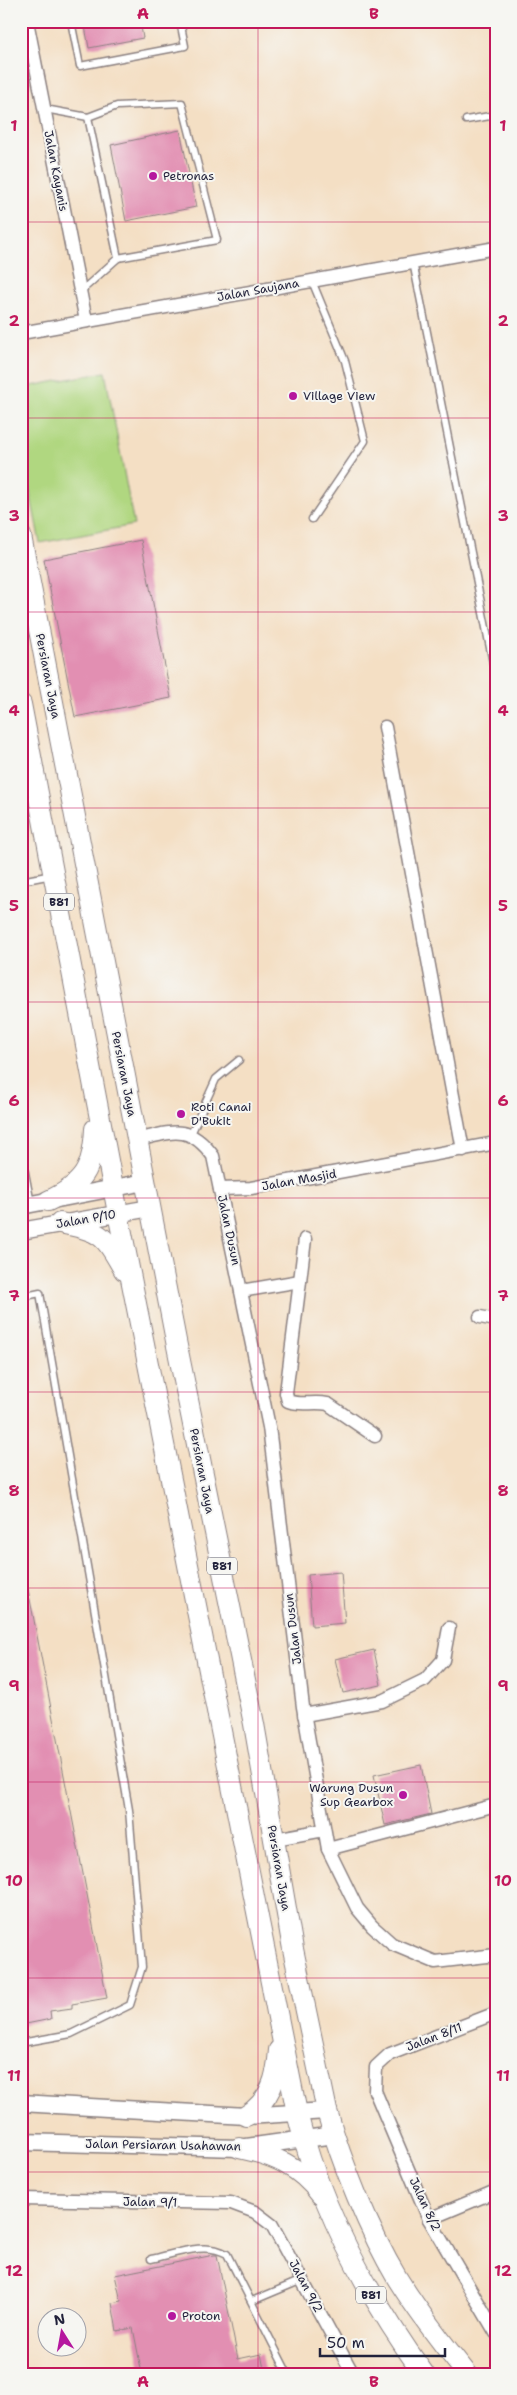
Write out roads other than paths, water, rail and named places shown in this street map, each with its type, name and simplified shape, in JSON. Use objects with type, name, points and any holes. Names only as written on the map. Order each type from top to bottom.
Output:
[{"type":"main road","name":"Persiaran Jaya","points":[[21,536],[150,1208],[254,1724],[293,1949],[327,2111],[334,2135],[372,2228],[397,2277],[438,2338],[467,2374]]},
{"type":"main road","name":"B81","points":[[21,704],[113,1188],[297,2113],[304,2140],[331,2209],[369,2292],[424,2374]]},
{"type":"main road","points":[[48,1201],[76,1185],[88,1169],[94,1152],[97,1101]]},
{"type":"main road","points":[[60,1223],[100,1234],[107,1241],[134,1287]]},
{"type":"main road","points":[[246,2116],[265,2100],[274,2084],[280,2031]]},
{"type":"main road","points":[[239,2148],[274,2157],[296,2170],[315,2187],[331,2209]]},
{"type":"street","name":"Jalan Kayanis","points":[[26,21],[86,321]]},
{"type":"street","name":"Jalan Saujana","points":[[21,333],[496,248]]},
{"type":"street","points":[[385,727],[463,1150]]},
{"type":"street","points":[[137,1140],[177,1132],[191,1134],[204,1144],[213,1156],[220,1189]]},
{"type":"street","name":"Jalan Masjid","points":[[220,1189],[251,1188],[496,1143]]},
{"type":"street","points":[[21,1168],[25,1205]]},
{"type":"street","name":"Jalan P/10","points":[[25,1205],[145,1182]]},
{"type":"street","name":"Jalan Dusun","points":[[220,1189],[269,1427],[304,1715],[328,1849],[357,1908],[372,1926],[392,1944],[435,1962],[496,1955]]},
{"type":"street","name":"Jalan P/10","points":[[21,1230],[150,1208]]},
{"type":"street","points":[[305,1239],[286,1394],[288,1401],[296,1404],[320,1402],[328,1404],[375,1436]]},
{"type":"street","points":[[241,1290],[300,1281]]},
{"type":"street","points":[[480,1317],[496,1320]]},
{"type":"street","points":[[304,1715],[382,1701],[425,1680],[444,1660],[450,1628]]},
{"type":"street","points":[[328,1849],[496,1805]]},
{"type":"street","points":[[274,1840],[324,1830]]},
{"type":"street","name":"Jalan 8/11","points":[[376,2067],[390,2054],[496,2013]]},
{"type":"street","name":"Jalan 8/2","points":[[376,2067],[375,2091],[430,2218],[496,2333]]},
{"type":"street","points":[[21,2103],[246,2116],[327,2111]]},
{"type":"street","name":"Jalan Persiaran Usahawan","points":[[21,2142],[239,2148],[334,2135]]},
{"type":"street","points":[[430,2218],[496,2191]]},
{"type":"street","name":"Jalan 9/1","points":[[21,2199],[231,2203],[255,2212],[272,2225]]},
{"type":"street","name":"Jalan 9/2","points":[[272,2225],[353,2374]]},
{"type":"lane","points":[[71,21],[80,66],[185,46],[180,21]]},
{"type":"lane","points":[[44,109],[88,117],[117,106],[182,104],[217,240],[118,258],[80,292]]},
{"type":"lane","points":[[466,120],[496,115]]},
{"type":"lane","points":[[88,117],[118,258]]},
{"type":"lane","points":[[413,262],[493,663]]},
{"type":"lane","points":[[312,281],[345,361],[365,441],[312,519]]},
{"type":"lane","points":[[21,881],[54,874]]},
{"type":"lane","points":[[191,1134],[216,1080],[239,1060]]},
{"type":"lane","points":[[21,1297],[40,1293],[130,1810],[142,1968],[130,2005],[71,2034],[21,2043]]},
{"type":"lane","points":[[151,2259],[206,2247],[220,2250],[227,2254],[233,2262],[288,2374]]},
{"type":"lane","points":[[252,2301],[302,2280]]},
{"type":"place","name":"Petronas","points":[[153,176]]},
{"type":"place","name":"Village View","points":[[293,396]]},
{"type":"place","name":"Roti Canai D'Bukit","points":[[181,1114]]},
{"type":"place","name":"Warung Dusun Sup Gearbox","points":[[403,1795]]},
{"type":"place","name":"Proton","points":[[172,2316]]}]
